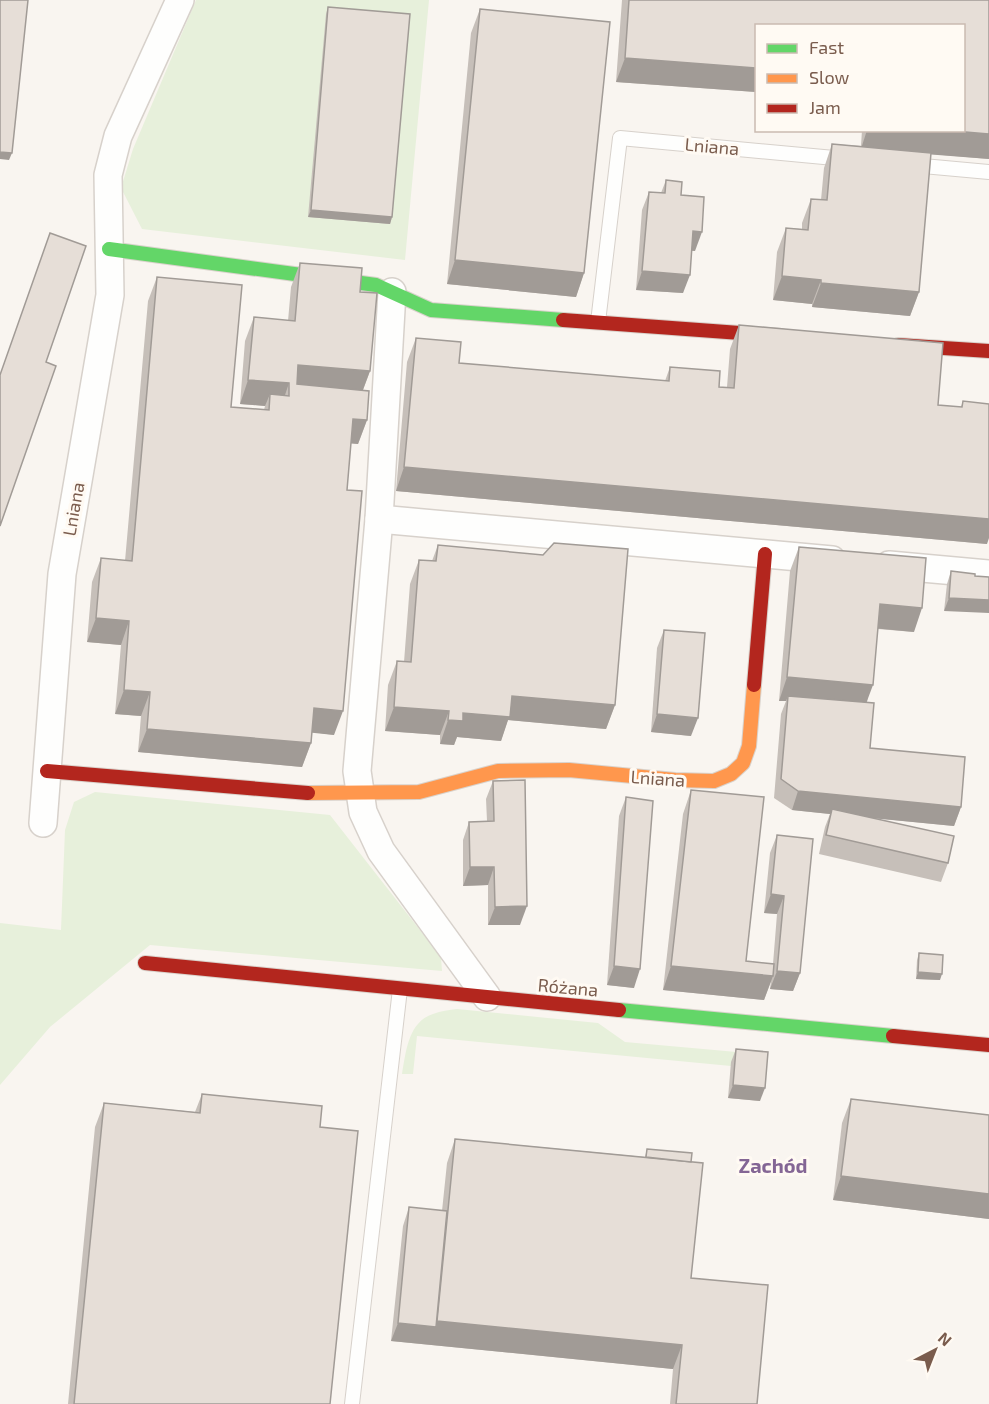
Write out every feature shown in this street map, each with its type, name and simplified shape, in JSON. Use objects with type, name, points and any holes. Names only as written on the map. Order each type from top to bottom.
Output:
[{"type":"street","name":"Lniana","points":[[43,823],[62,574],[110,295],[108,175],[118,136],[180,0]]},
{"type":"street","points":[[109,249],[376,285],[431,310],[800,337]]},
{"type":"street","points":[[392,292],[379,519],[357,771],[363,812],[381,851],[487,997]]},
{"type":"street","points":[[882,343],[989,351]]},
{"type":"street","points":[[379,519],[989,574]]},
{"type":"street","name":"Lniana","points":[[47,771],[301,793],[419,792],[498,771],[569,770],[675,780],[714,781],[731,774],[743,763],[749,746],[765,554]]},
{"type":"street","name":"Różana","points":[[145,963],[989,1045]]},
{"type":"lane","name":"Lniana","points":[[598,322],[620,138],[858,160]]},
{"type":"lane","points":[[894,163],[989,172]]},
{"type":"lane","points":[[352,1404],[400,988]]},
{"type":"green space","points":[[196,0],[429,0],[405,260],[142,229],[121,188],[133,149]]},
{"type":"green space","points":[[95,792],[330,815],[441,957],[442,971],[150,945],[50,1027],[0,1085],[0,923],[61,930],[65,830],[74,802]]},
{"type":"green space","points":[[457,1009],[598,1023],[625,1042],[759,1054],[763,1064],[732,1062],[731,1066],[417,1036],[413,1074],[402,1074],[410,1039],[418,1024],[433,1014]]},
{"type":"building","points":[[0,0],[28,0],[12,153],[0,152]]},
{"type":"building","points":[[629,0],[989,0],[989,134],[965,132],[965,24],[755,24],[755,68],[625,58]]},
{"type":"building","points":[[328,7],[410,14],[392,217],[311,210]]},
{"type":"building","points":[[480,9],[610,22],[584,273],[455,260]]},
{"type":"building","points":[[832,144],[931,153],[919,292],[821,283],[821,280],[782,276],[786,228],[808,230],[811,199],[827,200]]},
{"type":"building","points":[[666,180],[682,182],[681,195],[704,197],[702,232],[693,231],[690,275],[642,271],[649,192],[665,193]]},
{"type":"building","points":[[50,233],[86,246],[46,362],[56,366],[0,526],[0,375]]},
{"type":"building","points":[[300,263],[362,268],[360,292],[377,293],[370,371],[298,365],[297,384],[369,391],[367,420],[353,419],[347,490],[362,491],[343,711],[314,708],[311,743],[147,729],[150,692],[124,690],[129,621],[96,618],[101,558],[132,561],[157,277],[242,285],[231,407],[269,410],[270,394],[289,396],[289,383],[248,380],[254,317],[295,321]]},
{"type":"building","points":[[739,325],[943,343],[938,405],[962,407],[963,401],[989,404],[989,519],[404,467],[416,338],[461,342],[459,363],[669,381],[670,367],[720,371],[719,387],[734,388]]},
{"type":"building","points":[[554,543],[628,549],[615,705],[512,696],[510,717],[463,713],[463,721],[448,720],[449,711],[394,707],[397,661],[411,662],[419,560],[436,561],[438,545],[543,555]]},
{"type":"building","points":[[799,547],[926,558],[922,608],[880,604],[873,685],[787,677]]},
{"type":"building","points":[[951,571],[989,577],[989,600],[949,598]]},
{"type":"building","points":[[664,630],[705,633],[698,718],[657,714]]},
{"type":"building","points":[[788,696],[874,703],[870,748],[965,757],[961,807],[798,791],[781,779]]},
{"type":"building","points":[[525,780],[527,906],[495,907],[494,867],[470,867],[469,822],[494,821],[493,781]]},
{"type":"building","points":[[691,790],[764,797],[746,961],[774,964],[773,976],[671,966]]},
{"type":"building","points":[[626,797],[653,801],[640,969],[614,966]]},
{"type":"building","points":[[832,809],[954,836],[948,863],[826,835]]},
{"type":"building","points":[[777,835],[813,839],[800,973],[777,971],[784,896],[771,894]]},
{"type":"building","points":[[919,953],[943,955],[942,974],[918,972]]},
{"type":"building","points":[[736,1049],[768,1052],[765,1088],[733,1085]]},
{"type":"building","points":[[202,1094],[322,1106],[320,1127],[358,1131],[330,1404],[74,1404],[104,1103],[200,1113]]},
{"type":"building","points":[[851,1099],[989,1115],[989,1194],[841,1176]]},
{"type":"building","points":[[455,1139],[703,1163],[691,1278],[768,1285],[757,1404],[676,1404],[682,1345],[437,1321]]},
{"type":"building","points":[[647,1149],[692,1153],[691,1162],[646,1157]]},
{"type":"building","points":[[409,1207],[447,1211],[436,1327],[398,1323]]},
{"type":"traffic: fast","points":[[109,249],[376,285],[431,310],[563,320]]},
{"type":"traffic: fast","points":[[619,1010],[893,1036]]},
{"type":"traffic: slow","points":[[308,793],[419,792],[498,771],[569,770],[675,780],[714,781],[731,774],[743,763],[749,746],[754,685]]},
{"type":"traffic: jam","points":[[563,320],[781,336]]},
{"type":"traffic: jam","points":[[898,345],[989,351]]},
{"type":"traffic: jam","points":[[754,685],[765,554]]},
{"type":"traffic: jam","points":[[47,771],[308,793]]},
{"type":"traffic: jam","points":[[145,963],[619,1010]]},
{"type":"traffic: jam","points":[[893,1036],[989,1045]]},
{"type":"district","name":"Zachód","points":[[773,1165]]}]
